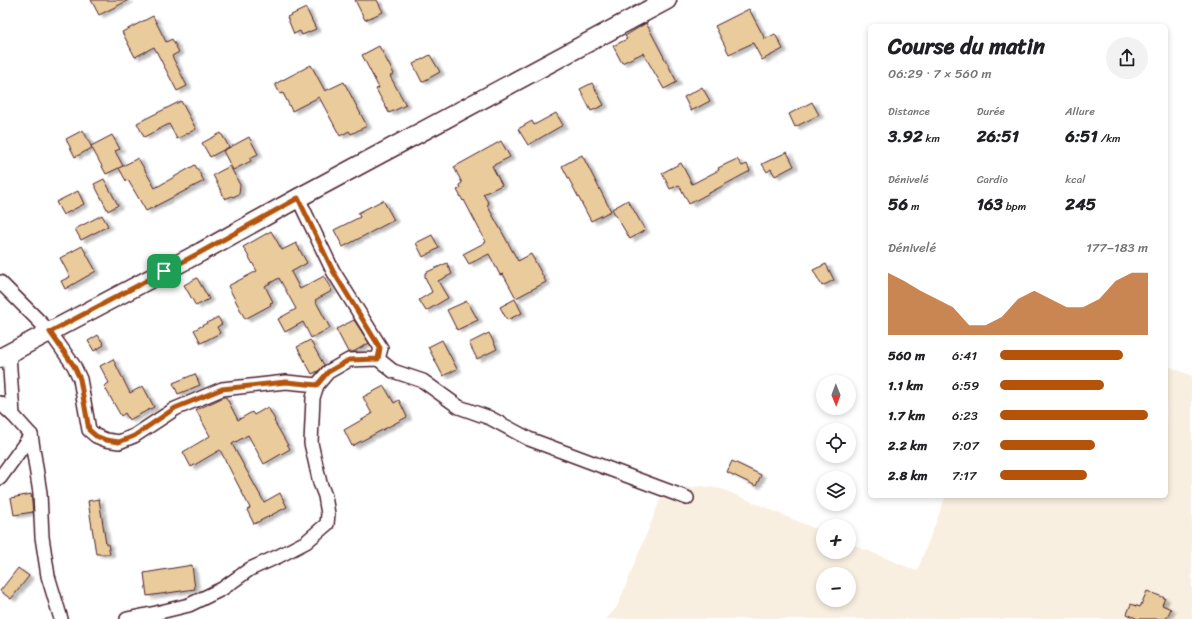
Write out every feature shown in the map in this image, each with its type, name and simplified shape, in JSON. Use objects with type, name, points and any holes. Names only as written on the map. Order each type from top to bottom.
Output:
[{"type":"street","points":[[13,414],[4,356],[201,252],[298,198],[667,0]]},
{"type":"street","points":[[298,198],[333,271],[380,348],[378,359]]},
{"type":"street","points":[[0,282],[50,332],[74,366],[80,379],[89,430],[96,436],[106,440],[119,442],[134,436],[175,408],[222,389],[286,382],[317,385]]},
{"type":"street","points":[[127,619],[156,614],[189,605],[235,581],[250,568],[279,556],[306,542],[327,524],[328,514],[325,496],[320,483],[311,443],[313,398],[317,385],[328,372],[349,360],[378,359],[393,371],[423,381],[459,407],[490,418],[529,439],[687,498]]},
{"type":"street","points":[[0,403],[13,414],[31,435],[40,492],[42,537],[48,576],[61,619]]},
{"type":"street","points":[[0,478],[31,435]]},
{"type":"shaded area","points":[[1168,366],[1192,376],[1192,619],[606,619],[617,607],[660,500],[683,488],[703,486],[722,489],[816,529],[816,559],[856,559],[856,546],[917,571],[945,498],[1168,498]]},
{"type":"building","points":[[91,0],[129,0],[99,15]]},
{"type":"building","points":[[355,0],[377,0],[383,12],[365,20]]},
{"type":"building","points":[[306,8],[316,29],[302,35],[300,31],[294,34],[287,17]]},
{"type":"building","points":[[749,9],[765,39],[775,34],[783,49],[762,60],[753,43],[729,54],[715,26]]},
{"type":"building","points":[[153,16],[166,42],[172,39],[179,52],[172,56],[187,86],[177,91],[154,47],[135,57],[122,32]]},
{"type":"building","points":[[646,23],[677,82],[664,89],[643,53],[622,63],[613,46],[627,39],[625,36]]},
{"type":"building","points":[[379,46],[394,74],[390,76],[406,105],[389,113],[376,89],[379,88],[362,55]]},
{"type":"building","points":[[430,55],[440,72],[422,82],[413,64]]},
{"type":"building","points":[[311,65],[325,91],[344,82],[367,126],[351,134],[349,131],[340,136],[319,97],[292,111],[283,93],[280,94],[275,84]]},
{"type":"building","points":[[592,83],[604,105],[591,111],[580,89]]},
{"type":"building","points":[[702,87],[710,101],[691,111],[684,97]]},
{"type":"building","points":[[181,101],[196,129],[177,139],[169,124],[144,137],[137,123]]},
{"type":"building","points":[[812,102],[819,115],[795,127],[789,114]]},
{"type":"building","points":[[556,113],[563,125],[528,145],[518,129],[532,121],[534,125]]},
{"type":"building","points":[[83,130],[92,148],[75,157],[66,139]]},
{"type":"building","points":[[221,133],[229,147],[210,157],[202,143]]},
{"type":"building","points":[[112,135],[120,149],[115,151],[123,166],[106,174],[91,146]]},
{"type":"building","points":[[249,137],[258,154],[250,158],[251,161],[233,170],[223,151]]},
{"type":"building","points":[[501,141],[510,157],[492,166],[502,185],[483,194],[489,204],[487,205],[518,261],[531,254],[546,282],[516,298],[503,274],[500,275],[489,254],[469,264],[463,254],[486,242],[464,200],[463,201],[457,190],[461,188],[459,185],[462,183],[454,167]]},
{"type":"building","points":[[787,152],[794,166],[775,176],[771,169],[767,172],[762,164]]},
{"type":"building","points":[[582,155],[611,211],[591,221],[562,166]]},
{"type":"building","points":[[138,158],[155,188],[195,165],[204,181],[146,211],[128,180],[126,181],[119,168]]},
{"type":"building","points":[[737,159],[742,166],[747,164],[750,171],[689,204],[679,185],[670,189],[662,173],[681,163],[692,184],[719,170],[718,168]]},
{"type":"building","points":[[230,166],[240,185],[239,194],[225,199],[213,175]]},
{"type":"building","points":[[104,179],[118,205],[108,211],[94,184]]},
{"type":"building","points":[[78,191],[84,204],[63,215],[56,202]]},
{"type":"building","points":[[383,200],[394,220],[343,247],[334,230],[360,217],[358,213]]},
{"type":"building","points":[[628,200],[645,230],[630,239],[612,209]]},
{"type":"building","points":[[102,215],[108,226],[81,240],[75,229]]},
{"type":"building","points":[[271,231],[282,250],[296,243],[307,263],[291,272],[300,289],[324,276],[332,291],[315,300],[330,328],[311,338],[303,322],[285,332],[278,319],[296,309],[279,278],[265,286],[273,302],[270,303],[271,305],[245,319],[228,286],[257,271],[243,247]]},
{"type":"building","points":[[432,235],[439,248],[423,257],[416,243]]},
{"type":"building","points":[[82,246],[96,271],[65,289],[61,281],[70,277],[60,258]]},
{"type":"building","points":[[447,263],[452,274],[438,281],[448,298],[426,311],[419,300],[432,292],[425,277],[425,273]]},
{"type":"building","points":[[826,264],[834,280],[822,286],[813,270]]},
{"type":"building","points":[[197,278],[209,299],[196,306],[184,285]]},
{"type":"building","points":[[515,299],[522,313],[507,320],[500,307]]},
{"type":"building","points":[[467,301],[478,320],[457,330],[447,310]]},
{"type":"building","points":[[218,317],[222,324],[217,327],[220,333],[201,343],[194,330]]},
{"type":"building","points":[[354,320],[369,343],[353,352],[348,352],[336,329]]},
{"type":"building","points":[[489,333],[497,349],[477,359],[469,343]]},
{"type":"building","points":[[98,335],[104,345],[94,351],[88,341]]},
{"type":"building","points":[[310,340],[324,365],[320,370],[312,374],[297,347]]},
{"type":"building","points":[[442,340],[457,369],[443,376],[428,347]]},
{"type":"building","points":[[113,359],[130,393],[143,386],[154,407],[129,420],[125,413],[121,416],[104,386],[109,383],[100,366]]},
{"type":"building","points":[[195,374],[200,385],[178,394],[173,383]]},
{"type":"building","points":[[384,386],[394,403],[399,400],[407,417],[352,446],[344,430],[372,414],[363,397]]},
{"type":"building","points":[[226,397],[238,420],[252,412],[254,415],[268,407],[290,449],[264,464],[248,435],[232,444],[264,502],[280,493],[287,507],[254,524],[247,510],[250,508],[220,450],[191,467],[183,452],[210,436],[196,410]]},
{"type":"building","points":[[732,461],[761,475],[756,486],[727,472]]},
{"type":"building","points":[[31,494],[33,512],[14,515],[11,498]]},
{"type":"building","points":[[99,499],[106,544],[108,544],[110,554],[96,554],[88,501]]},
{"type":"building","points":[[192,565],[195,589],[147,596],[144,573]]},
{"type":"building","points":[[18,568],[29,576],[11,599],[0,591]]},
{"type":"building","points":[[1147,591],[1165,598],[1162,605],[1171,609],[1166,619],[1138,619],[1127,614],[1131,604],[1140,607]]},
{"type":"route","points":[[298,198],[333,271],[345,288],[380,348],[378,359],[349,360],[328,372],[317,385],[286,382],[222,389],[175,408],[134,436],[119,442],[106,440],[96,436],[89,430],[80,379],[74,366],[50,332],[164,271],[298,198]]}]
